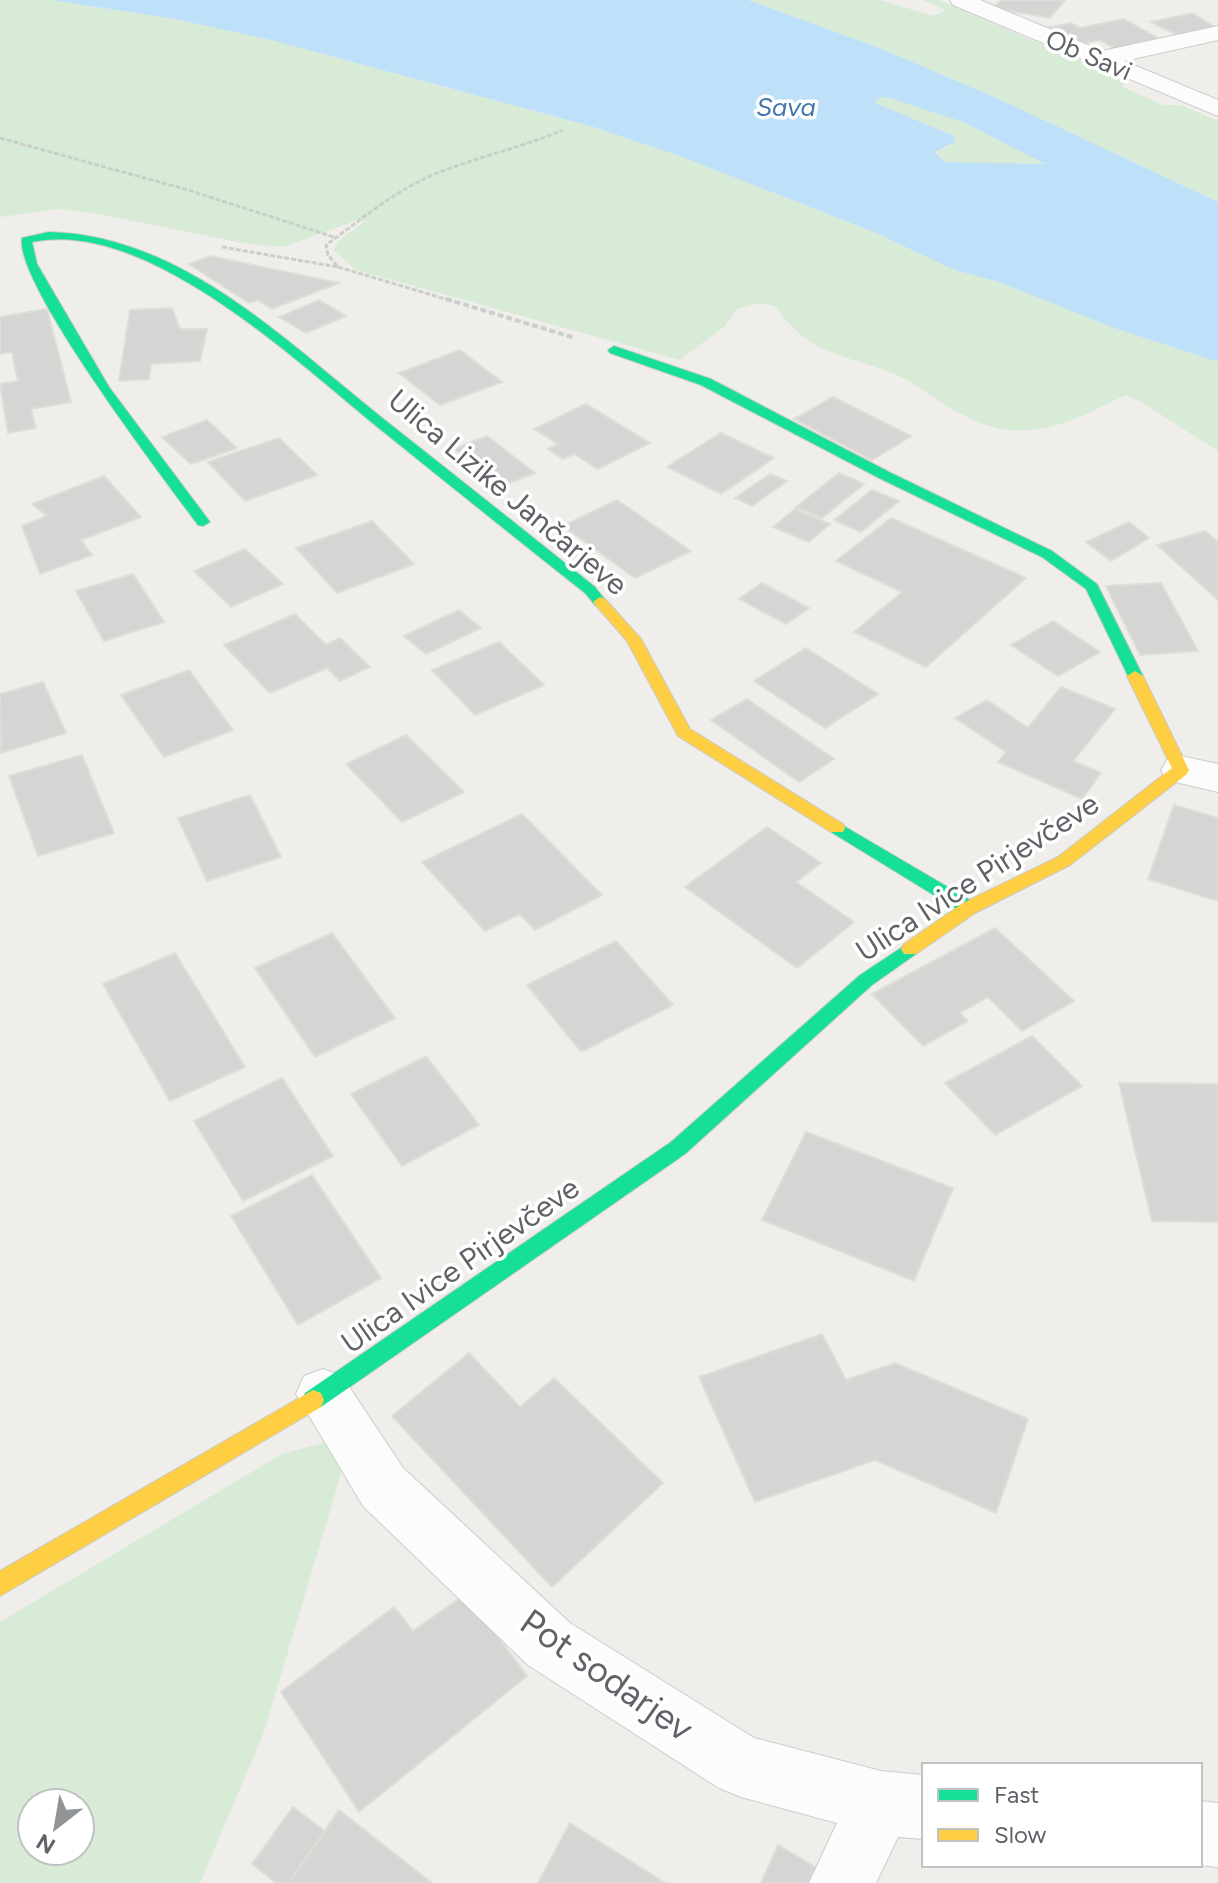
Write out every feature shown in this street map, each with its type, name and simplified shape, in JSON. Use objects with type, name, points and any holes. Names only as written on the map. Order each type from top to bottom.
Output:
[{"type":"street","name":"Ob Savi","points":[[961,0],[1218,109]]},
{"type":"street","points":[[1100,59],[1218,33]]},
{"type":"street","name":"Ulica Lizike Jančarjeve","points":[[203,522],[103,388],[31,264],[26,240],[31,236],[65,235],[137,254],[179,271],[224,298],[347,393],[590,590],[633,639],[684,732],[969,908]]},
{"type":"street","name":"Ulica Ivice Pirjevčeve","points":[[0,1584],[323,1394],[678,1148],[866,980],[969,908],[1064,861],[1200,774],[1092,587],[1047,554],[897,482],[706,382],[614,350]]},
{"type":"street","name":"Pot sodarjev","points":[[323,1394],[383,1487],[549,1644],[741,1766],[902,1805],[842,1883]]},
{"type":"path","points":[[338,267],[328,255],[326,245],[407,188],[440,172],[528,145],[563,130]]},
{"type":"path","points":[[0,138],[188,190],[334,237]]},
{"type":"path","points":[[211,244],[338,267],[614,350]]},
{"type":"green space","points":[[0,0],[51,0],[175,19],[271,40],[589,126],[682,157],[876,233],[954,270],[999,282],[1114,328],[1218,362],[1218,451],[1138,400],[1125,395],[1081,416],[1040,429],[1020,431],[976,421],[902,377],[814,344],[801,335],[775,306],[760,303],[737,309],[725,326],[680,360],[356,270],[334,250],[337,242],[365,221],[355,221],[283,247],[248,244],[59,209],[0,217]]},
{"type":"green space","points":[[748,0],[881,0],[933,16],[946,10],[923,0],[939,0],[1127,81],[1123,87],[1163,105],[1180,105],[1218,121],[1218,202],[999,99],[882,49]]},
{"type":"green space","points":[[886,97],[963,122],[1047,165],[945,162],[935,152],[949,147],[955,136],[875,103],[879,98]]},
{"type":"green space","points":[[324,1443],[345,1460],[264,1732],[200,1883],[0,1883],[0,1622],[282,1454]]},
{"type":"water","name":"Sava","points":[[51,0],[748,0],[882,49],[999,99],[1218,202],[1218,362],[1114,328],[999,282],[954,270],[876,233],[682,157],[590,126],[271,40],[175,19]],"holes":[[[886,97],[963,122],[1045,164],[945,162],[935,152],[954,143],[955,136],[875,103],[879,98]]]},
{"type":"building","points":[[1001,0],[1065,0],[1050,18],[993,8]]},
{"type":"building","points":[[1192,13],[1218,29],[1182,37],[1151,22]]},
{"type":"building","points":[[1124,19],[1160,39],[1115,49],[1100,40],[1075,45],[1045,28],[1071,23],[1080,28]]},
{"type":"building","points":[[210,256],[339,283],[272,309],[258,300],[249,303],[189,264]]},
{"type":"building","points":[[319,300],[346,316],[306,333],[279,317]]},
{"type":"building","points":[[172,308],[180,329],[207,329],[200,361],[151,364],[149,379],[119,381],[130,310]]},
{"type":"building","points":[[47,309],[71,402],[31,409],[36,428],[8,433],[0,384],[18,381],[12,352],[0,354],[0,317]]},
{"type":"building","points":[[460,350],[502,382],[440,405],[399,373]]},
{"type":"building","points":[[833,397],[911,436],[872,460],[794,419]]},
{"type":"building","points":[[586,404],[650,443],[598,469],[574,454],[563,459],[548,449],[558,444],[534,429]]},
{"type":"building","points":[[207,420],[237,448],[191,464],[162,437]]},
{"type":"building","points":[[721,433],[774,458],[721,494],[667,467]]},
{"type":"building","points":[[487,436],[535,473],[502,486],[454,449]]},
{"type":"building","points":[[279,438],[317,475],[245,501],[208,462]]},
{"type":"building","points":[[839,473],[864,484],[822,518],[796,507]]},
{"type":"building","points":[[770,474],[787,481],[752,506],[735,498]]},
{"type":"building","points":[[104,476],[141,517],[81,540],[92,555],[40,574],[22,526],[47,516],[32,504]]},
{"type":"building","points":[[872,490],[899,501],[861,532],[834,520]]},
{"type":"building","points":[[617,500],[691,551],[635,578],[563,526]]},
{"type":"building","points":[[795,509],[830,524],[809,542],[773,527]]},
{"type":"building","points":[[891,518],[1026,578],[926,667],[854,632],[902,592],[836,561]]},
{"type":"building","points":[[372,521],[414,564],[337,593],[296,548]]},
{"type":"building","points":[[1129,522],[1149,538],[1111,561],[1086,542]]},
{"type":"building","points":[[1205,531],[1218,542],[1218,600],[1157,545]]},
{"type":"building","points":[[245,549],[283,584],[231,607],[194,571]]},
{"type":"building","points":[[133,574],[164,622],[104,641],[76,591]]},
{"type":"building","points":[[762,583],[809,608],[786,624],[739,599]]},
{"type":"building","points":[[1161,583],[1198,651],[1140,655],[1106,586]]},
{"type":"building","points":[[459,610],[481,628],[426,654],[404,636]]},
{"type":"building","points":[[295,614],[326,645],[340,638],[370,667],[340,681],[327,668],[270,693],[224,645]]},
{"type":"building","points":[[1053,621],[1100,652],[1058,676],[1011,645]]},
{"type":"building","points":[[499,642],[544,685],[475,715],[432,670]]},
{"type":"building","points":[[806,648],[878,694],[825,728],[754,681]]},
{"type":"building","points":[[189,670],[233,730],[164,757],[121,695]]},
{"type":"building","points":[[43,682],[66,733],[1,753],[0,694]]},
{"type":"building","points":[[1061,687],[1115,709],[1073,761],[1101,773],[1082,799],[998,762],[1006,752],[955,718],[987,700],[1028,728]]},
{"type":"building","points":[[747,699],[834,759],[799,782],[711,720]]},
{"type":"building","points":[[406,735],[464,792],[402,822],[346,764]]},
{"type":"building","points":[[82,755],[114,833],[38,856],[9,776]]},
{"type":"building","points":[[250,795],[281,857],[207,881],[178,818]]},
{"type":"building","points":[[1174,805],[1218,818],[1218,901],[1148,879]]},
{"type":"building","points":[[522,814],[602,895],[535,930],[520,914],[485,931],[422,862]]},
{"type":"building","points":[[767,827],[821,863],[796,882],[854,922],[797,968],[685,887]]},
{"type":"building","points":[[995,928],[1074,1001],[1022,1031],[988,997],[960,1013],[968,1021],[923,1046],[872,994]]},
{"type":"building","points":[[332,933],[395,1018],[315,1057],[255,968]]},
{"type":"building","points":[[616,941],[673,1005],[581,1052],[527,985]]},
{"type":"building","points":[[175,953],[245,1067],[170,1101],[103,984]]},
{"type":"building","points":[[1032,1036],[1082,1086],[995,1135],[945,1083]]},
{"type":"building","points":[[426,1056],[479,1125],[402,1166],[351,1094]]},
{"type":"building","points":[[282,1078],[333,1156],[243,1201],[194,1121]]},
{"type":"building","points":[[1119,1083],[1218,1084],[1218,1222],[1152,1221]]},
{"type":"building","points":[[806,1132],[953,1188],[914,1281],[762,1220]]},
{"type":"building","points":[[312,1175],[381,1278],[298,1325],[231,1216]]},
{"type":"building","points":[[822,1334],[846,1380],[895,1363],[1028,1419],[996,1513],[875,1460],[755,1502],[699,1377]]},
{"type":"building","points":[[469,1353],[520,1407],[554,1378],[663,1483],[552,1587],[392,1416]]},
{"type":"building","points":[[466,1594],[527,1676],[359,1812],[281,1692],[394,1607],[413,1631]]},
{"type":"building","points":[[293,1807],[325,1831],[289,1883],[276,1883],[252,1864]]},
{"type":"building","points":[[339,1810],[432,1883],[289,1883]]},
{"type":"building","points":[[570,1823],[665,1883],[538,1883]]},
{"type":"building","points":[[778,1845],[815,1867],[808,1883],[761,1883]]},
{"type":"traffic: fast","points":[[203,522],[103,388],[31,264],[26,240],[49,235],[101,241],[154,261],[224,298],[590,590],[600,602]]},
{"type":"traffic: fast","points":[[614,350],[706,382],[884,475],[1047,554],[1092,587],[1135,676]]},
{"type":"traffic: fast","points":[[837,828],[969,908]]},
{"type":"traffic: fast","points":[[313,1400],[678,1148],[866,980],[910,949]]},
{"type":"traffic: slow","points":[[600,602],[633,639],[684,732],[837,828]]},
{"type":"traffic: slow","points":[[910,949],[969,908],[1064,861],[1181,770],[1135,676]]},
{"type":"traffic: slow","points":[[0,1584],[313,1400]]}]
